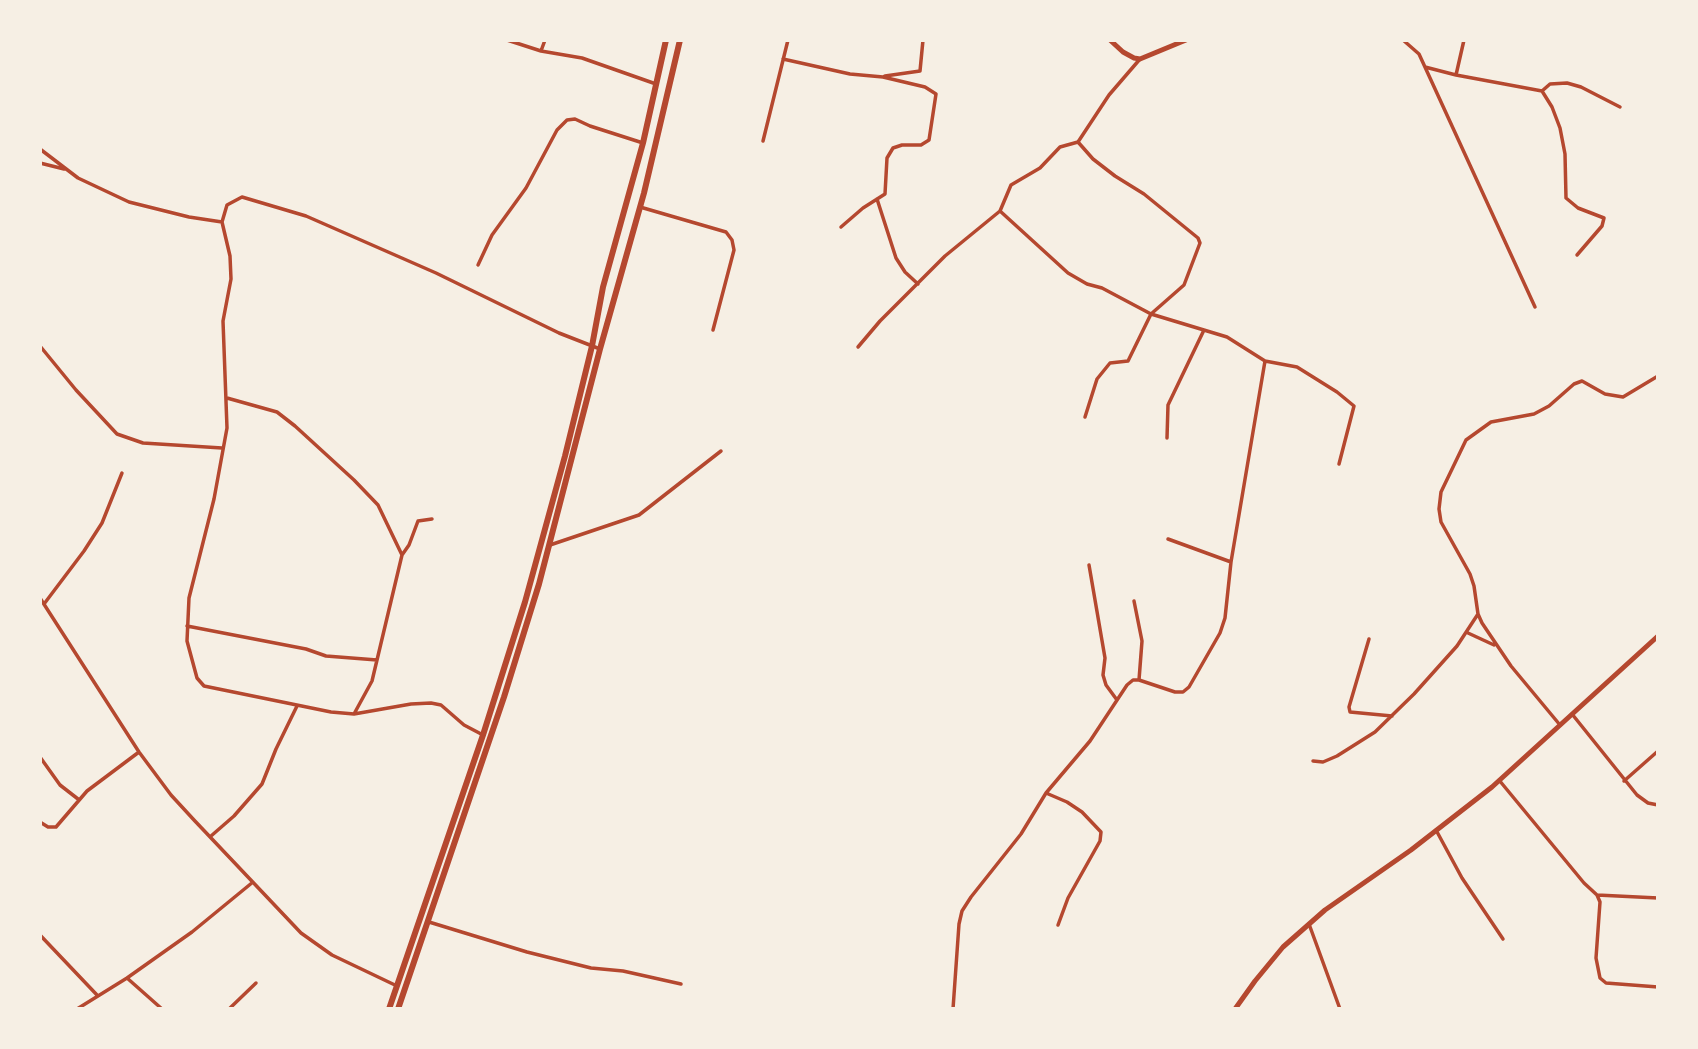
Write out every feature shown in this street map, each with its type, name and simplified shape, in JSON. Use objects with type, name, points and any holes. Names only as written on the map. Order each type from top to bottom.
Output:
[{"type":"main road","points":[[389,1009],[483,734],[541,545],[592,346],[603,287],[643,143],[666,40]]},
{"type":"main road","points":[[398,1009],[527,624],[550,545],[600,349],[640,207],[680,40]]},
{"type":"main road","points":[[453,817],[461,821]]},
{"type":"street","points":[[507,40],[541,51],[582,58],[656,83]]},
{"type":"street","points":[[541,51],[545,40]]},
{"type":"street","points":[[763,141],[788,40]]},
{"type":"street","points":[[783,59],[850,74],[883,76],[920,71],[923,40]]},
{"type":"street","points":[[1111,40],[1123,52],[1140,59]]},
{"type":"street","points":[[858,347],[945,257],[1000,211],[1011,185],[1040,168],[1060,147],[1078,142],[1110,95],[1140,59],[1186,40]]},
{"type":"street","points":[[1403,40],[1419,54],[1535,307]]},
{"type":"street","points":[[1455,75],[1464,40]]},
{"type":"street","points":[[1425,67],[1542,91],[1560,128],[1565,154],[1566,198],[1578,208],[1604,218],[1602,226],[1577,255]]},
{"type":"street","points":[[841,227],[885,194],[889,152],[897,146],[921,145],[929,140],[936,94],[925,87],[883,76]]},
{"type":"street","points":[[1542,91],[1550,84],[1567,83],[1581,87],[1620,107]]},
{"type":"street","points":[[478,265],[492,235],[522,196],[557,130],[567,120],[575,119],[590,127],[643,143]]},
{"type":"street","points":[[1078,142],[1104,168],[1144,194],[1198,238],[1198,252],[1184,285],[1151,314],[1128,361],[1110,363],[1097,379],[1085,417]]},
{"type":"street","points":[[40,149],[78,178],[129,202],[222,222]]},
{"type":"street","points":[[40,163],[66,170]]},
{"type":"street","points":[[483,734],[464,725],[441,705],[431,703],[411,704],[355,715],[204,686],[197,678],[187,641],[189,598],[214,499],[227,428],[223,321],[231,279],[230,256],[222,222],[227,205],[242,197],[306,216],[436,273],[559,333],[600,349]]},
{"type":"street","points":[[877,199],[896,258],[905,272],[918,284]]},
{"type":"street","points":[[640,207],[726,232],[732,240],[734,250],[713,330]]},
{"type":"street","points":[[1000,211],[1068,272],[1087,284],[1102,288],[1151,314],[1227,337],[1265,362],[1282,363],[1304,370],[1352,404],[1353,410],[1339,464]]},
{"type":"street","points":[[1167,438],[1168,405],[1204,330]]},
{"type":"street","points":[[40,346],[117,434],[143,443],[222,448]]},
{"type":"street","points":[[953,1009],[957,936],[962,911],[1021,834],[1046,793],[1090,741],[1133,680],[1183,692],[1189,687],[1220,633],[1226,618],[1230,562],[1265,362]]},
{"type":"street","points":[[1560,725],[1497,646],[1478,614],[1470,574],[1441,522],[1441,492],[1466,440],[1491,422],[1534,414],[1582,381],[1605,394],[1623,397],[1658,376]]},
{"type":"street","points":[[227,398],[276,412],[295,426],[378,505],[402,555]]},
{"type":"street","points":[[550,545],[639,515],[721,451]]},
{"type":"street","points":[[44,604],[85,551],[102,523],[122,472]]},
{"type":"street","points":[[355,715],[372,681],[402,555],[418,521],[432,519]]},
{"type":"street","points":[[1168,539],[1230,562]]},
{"type":"street","points":[[1089,565],[1105,658],[1103,675],[1106,685],[1117,700]]},
{"type":"street","points":[[40,598],[139,752],[171,795],[301,933],[348,964],[397,986]]},
{"type":"street","points":[[1134,601],[1142,641],[1139,680]]},
{"type":"street","points":[[1313,761],[1323,762],[1337,756],[1375,732],[1468,633],[1478,614]]},
{"type":"street","points":[[187,626],[306,649],[326,656],[377,660]]},
{"type":"street","points":[[1468,633],[1497,646]]},
{"type":"street","points":[[1235,1009],[1283,947],[1309,924],[1499,780],[1658,636]]},
{"type":"street","points":[[1369,639],[1349,707],[1350,712],[1392,716]]},
{"type":"street","points":[[211,836],[234,816],[262,784],[298,705]]},
{"type":"street","points":[[1572,714],[1624,780],[1648,803],[1658,805]]},
{"type":"street","points":[[1624,780],[1658,751]]},
{"type":"street","points":[[40,822],[48,827],[56,827],[78,799],[139,752]]},
{"type":"street","points":[[40,757],[60,785],[78,799]]},
{"type":"street","points":[[1499,780],[1584,883],[1597,895],[1600,902],[1596,958],[1600,978],[1606,983],[1658,987]]},
{"type":"street","points":[[1046,793],[1082,812],[1101,832],[1100,841],[1068,898],[1058,925]]},
{"type":"street","points":[[1436,830],[1462,878],[1503,939]]},
{"type":"street","points":[[77,1009],[192,932],[253,882]]},
{"type":"street","points":[[1597,895],[1658,898]]},
{"type":"street","points":[[427,921],[591,968],[623,971],[681,984]]},
{"type":"street","points":[[1309,924],[1340,1009]]},
{"type":"street","points":[[40,935],[97,995]]},
{"type":"street","points":[[127,978],[162,1009]]},
{"type":"street","points":[[229,1009],[256,983]]}]
